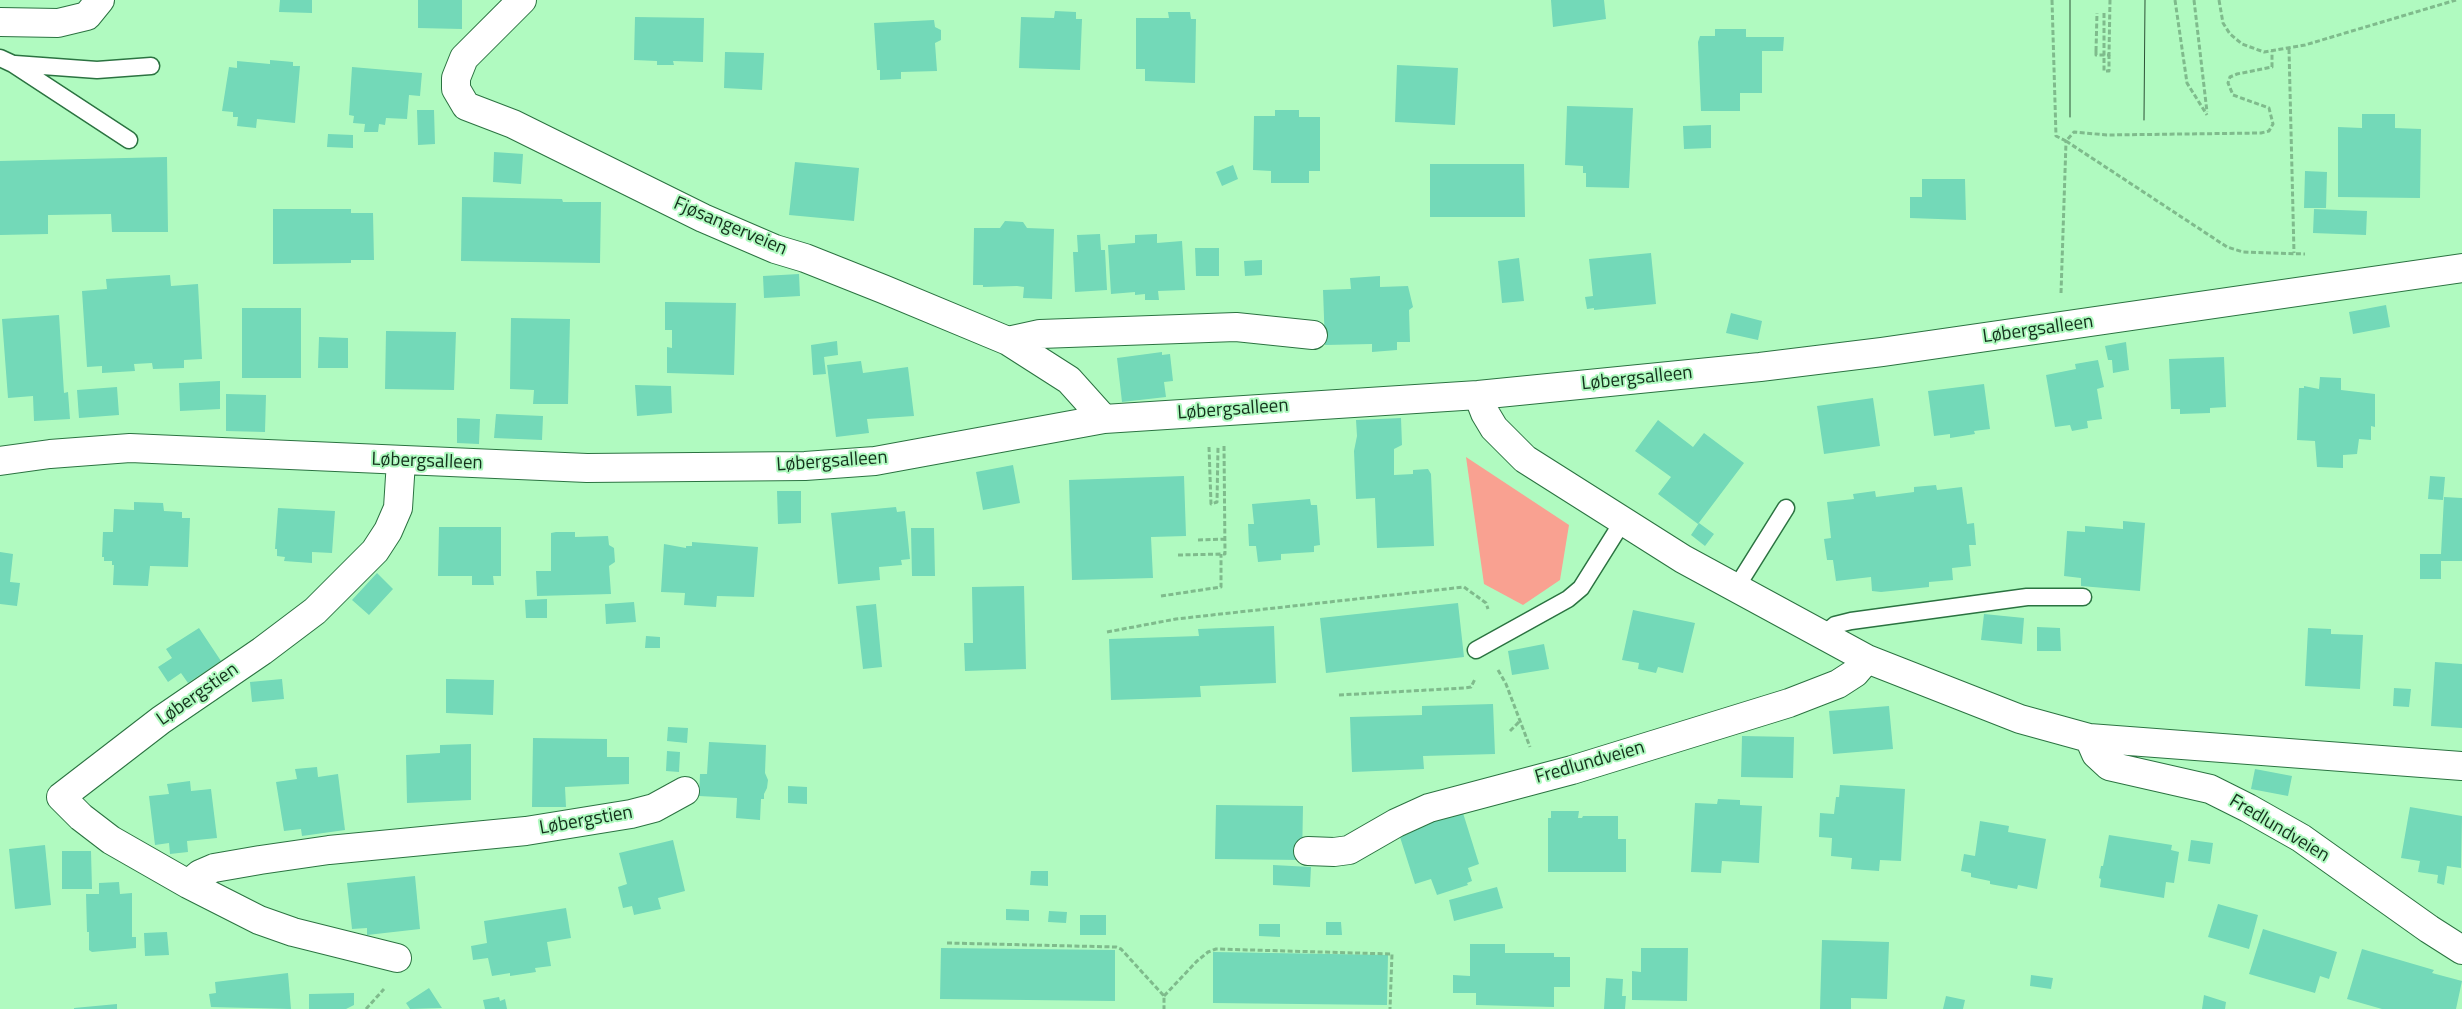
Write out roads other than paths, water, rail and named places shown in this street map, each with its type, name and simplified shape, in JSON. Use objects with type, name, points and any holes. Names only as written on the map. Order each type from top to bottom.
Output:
[{"type":"street","points":[[0,22],[58,23],[87,16],[100,0]]},
{"type":"street","name":"Fjøsangerveien","points":[[522,0],[464,58],[456,78],[456,89],[466,106],[513,124],[703,218],[775,249],[805,258],[1008,341],[1069,380],[1104,419]]},
{"type":"street","name":"Løbergsalleen","points":[[0,461],[50,454],[130,448],[587,468],[805,466],[875,461],[1104,419],[1478,395],[1756,368],[1873,353],[2462,268]]},
{"type":"street","points":[[1008,341],[1040,334],[1226,327],[1313,335]]},
{"type":"street","points":[[1478,395],[1485,413],[1494,428],[1525,459],[1623,521],[1736,588],[1867,659],[2020,719],[2089,738],[2462,766]]},
{"type":"street","name":"Løbergstien","points":[[397,958],[293,932],[259,920],[188,884],[111,840],[81,817],[61,797],[161,720],[262,651],[315,611],[375,551],[388,531],[398,508],[401,461]]},
{"type":"street","name":"Fredlundveien","points":[[1308,851],[1334,852],[1349,850],[1396,823],[1429,808],[1542,778],[1789,703],[1838,684],[1855,672],[1867,659]]},
{"type":"street","name":"Fredlundveien","points":[[2089,738],[2096,754],[2109,766],[2210,789],[2301,838],[2429,929],[2462,950]]},
{"type":"street","name":"Løbergstien","points":[[188,884],[200,874],[214,868],[260,860],[329,850],[526,831],[631,814],[654,808],[685,791]]},
{"type":"lane","points":[[6,61],[97,70],[151,66]]},
{"type":"lane","points":[[6,61],[130,140]]},
{"type":"lane","points":[[1736,588],[1786,508]]},
{"type":"lane","points":[[1481,647],[1568,599],[1581,588],[1623,521]]},
{"type":"lane","points":[[1823,635],[1835,625],[1851,620],[2027,597],[2083,597]]},
{"type":"tram line","points":[[2070,0],[2070,117]]},
{"type":"tram line","points":[[2144,120],[2145,0]]}]
